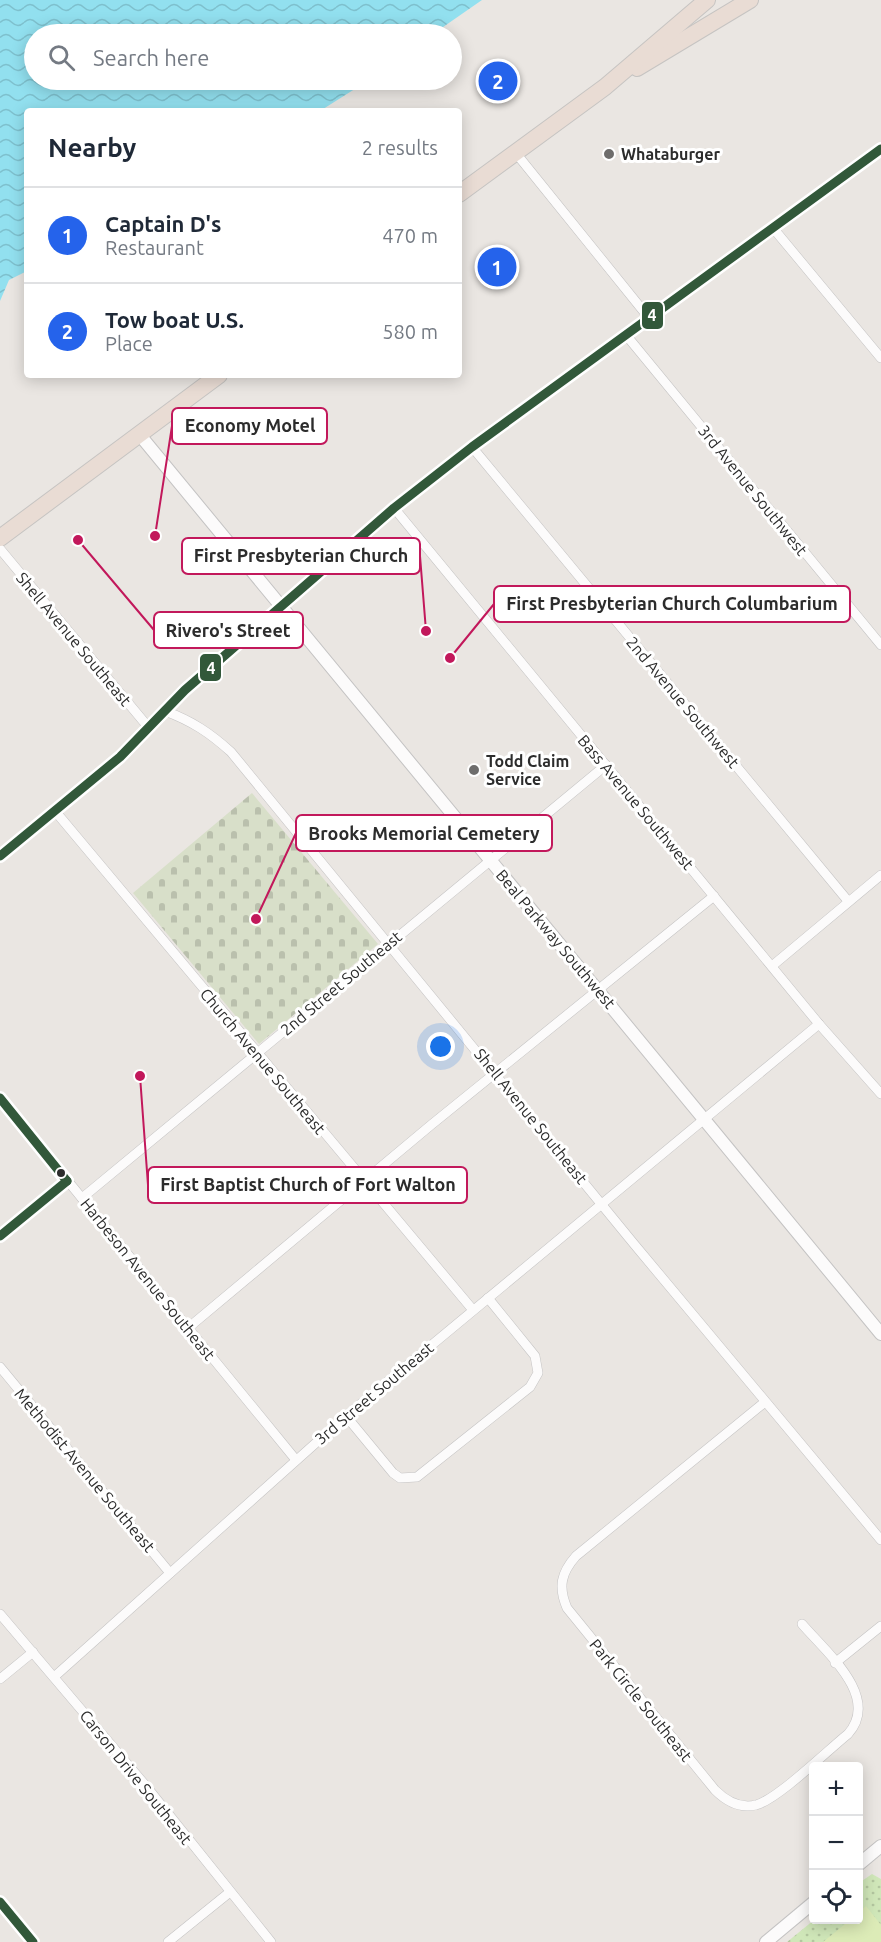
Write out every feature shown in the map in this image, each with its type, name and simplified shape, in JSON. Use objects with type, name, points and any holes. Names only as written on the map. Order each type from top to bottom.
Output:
[{"type":"highway","points":[[462,192],[605,87],[707,0]]},
{"type":"highway","points":[[605,87],[750,0]]},
{"type":"highway","points":[[0,538],[215,378]]},
{"type":"main road","name":"Beal Parkway Southwest","points":[[139,434],[881,1334]]},
{"type":"main road","points":[[863,1861],[881,1846]]},
{"type":"main road","points":[[766,1942],[809,1905]]},
{"type":"street","points":[[0,856],[120,757],[165,711],[394,508],[472,447],[881,149]]},
{"type":"street","points":[[515,152],[649,318]]},
{"type":"street","points":[[773,228],[881,358]]},
{"type":"street","name":"3rd Avenue Southwest","points":[[626,335],[881,645]]},
{"type":"street","name":"2nd Avenue Southwest","points":[[472,447],[849,902]]},
{"type":"street","name":"Bass Avenue Southwest","points":[[394,508],[819,1024],[881,1094]]},
{"type":"street","name":"Shell Avenue Southeast","points":[[0,549],[149,728]]},
{"type":"street","name":"Shell Avenue Southeast","points":[[165,711],[192,721],[207,730],[231,752],[881,1540]]},
{"type":"street","name":"2nd Street Southeast","points":[[82,1198],[606,765]]},
{"type":"street","name":"Church Avenue Southeast","points":[[55,811],[473,1310]]},
{"type":"street","points":[[772,966],[881,874]]},
{"type":"street","points":[[188,1328],[714,896]]},
{"type":"street","name":"3rd Street Southeast","points":[[54,1677],[346,1416],[819,1024]]},
{"type":"street","name":"Harbeson Avenue Southeast","points":[[0,1098],[296,1460]]},
{"type":"street","points":[[0,1236],[67,1180]]},
{"type":"street","points":[[346,1416],[393,1473],[400,1478],[417,1477],[530,1388],[538,1373],[535,1356],[488,1298]]},
{"type":"street","name":"Methodist Avenue Southeast","points":[[0,1367],[170,1573]]},
{"type":"street","name":"Park Circle Southeast","points":[[765,1402],[576,1556],[561,1578],[562,1596],[567,1608],[715,1790],[725,1800],[742,1806],[755,1805],[771,1797],[854,1727],[859,1710],[857,1692],[802,1624]]},
{"type":"street","name":"Carson Drive Southeast","points":[[0,1614],[271,1942]]},
{"type":"street","points":[[835,1663],[881,1626]]},
{"type":"street","points":[[0,1679],[33,1652]]},
{"type":"street","points":[[168,1942],[230,1892]]},
{"type":"street","points":[[0,1902],[33,1942]]},
{"type":"green space","points":[[252,793],[378,944],[259,1044],[133,893]]},
{"type":"green space","points":[[872,1874],[881,1879],[881,1942],[787,1942],[809,1924],[863,1924],[863,1880]]},
{"type":"green space","points":[[866,1906],[881,1925],[881,1942],[823,1942],[845,1924],[863,1924],[863,1909]]},
{"type":"water","points":[[0,0],[482,0],[447,24],[24,24],[24,90],[353,90],[325,108],[24,108],[24,272],[9,280],[0,301]]},
{"type":"transit line","name":"4","points":[[0,856],[120,757],[185,690],[394,508],[472,447],[881,149]]},
{"type":"transit line","name":"4","points":[[0,1098],[67,1181]]},
{"type":"transit line","name":"4","points":[[0,1236],[67,1181]]},
{"type":"transit line","name":"4","points":[[0,1902],[33,1942]]},
{"type":"place","name":"Tow boat U.S.","points":[[498,81]]},
{"type":"place","name":"Whataburger","points":[[609,154]]},
{"type":"place","name":"Captain D's","points":[[497,267]]},
{"type":"place","name":"Economy Motel","points":[[155,536]]},
{"type":"place","name":"Rivero's Street","points":[[78,540]]},
{"type":"place","name":"First Presbyterian Church","points":[[426,631]]},
{"type":"place","name":"First Presbyterian Church Columbarium","points":[[450,658]]},
{"type":"place","name":"Todd Claim Service","points":[[474,770]]},
{"type":"place","name":"Brooks Memorial Cemetery","points":[[256,919]]},
{"type":"place","name":"First Baptist Church of Fort Walton","points":[[140,1076]]}]
